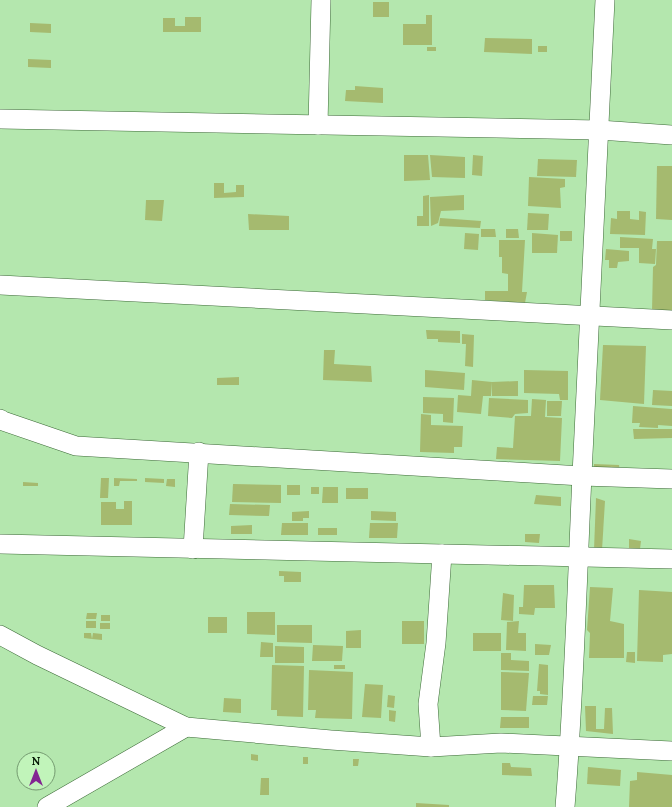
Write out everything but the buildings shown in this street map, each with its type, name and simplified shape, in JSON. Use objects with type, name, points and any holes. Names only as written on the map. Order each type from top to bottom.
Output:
[{"type":"street","points":[[318,125],[321,0]]},
{"type":"street","points":[[566,807],[580,557],[582,476],[605,0]]},
{"type":"street","points":[[0,119],[599,130],[672,135]]},
{"type":"street","points":[[0,285],[672,320]]},
{"type":"street","points":[[0,418],[3,421],[76,446],[198,452],[582,476],[672,479]]},
{"type":"street","points":[[193,549],[198,452]]},
{"type":"street","points":[[0,544],[672,560]]},
{"type":"street","points":[[431,747],[428,704],[436,643],[442,554]]},
{"type":"street","points":[[0,634],[37,655],[186,727],[431,747],[501,743],[672,751]]},
{"type":"street","points":[[47,807],[186,727]]}]
